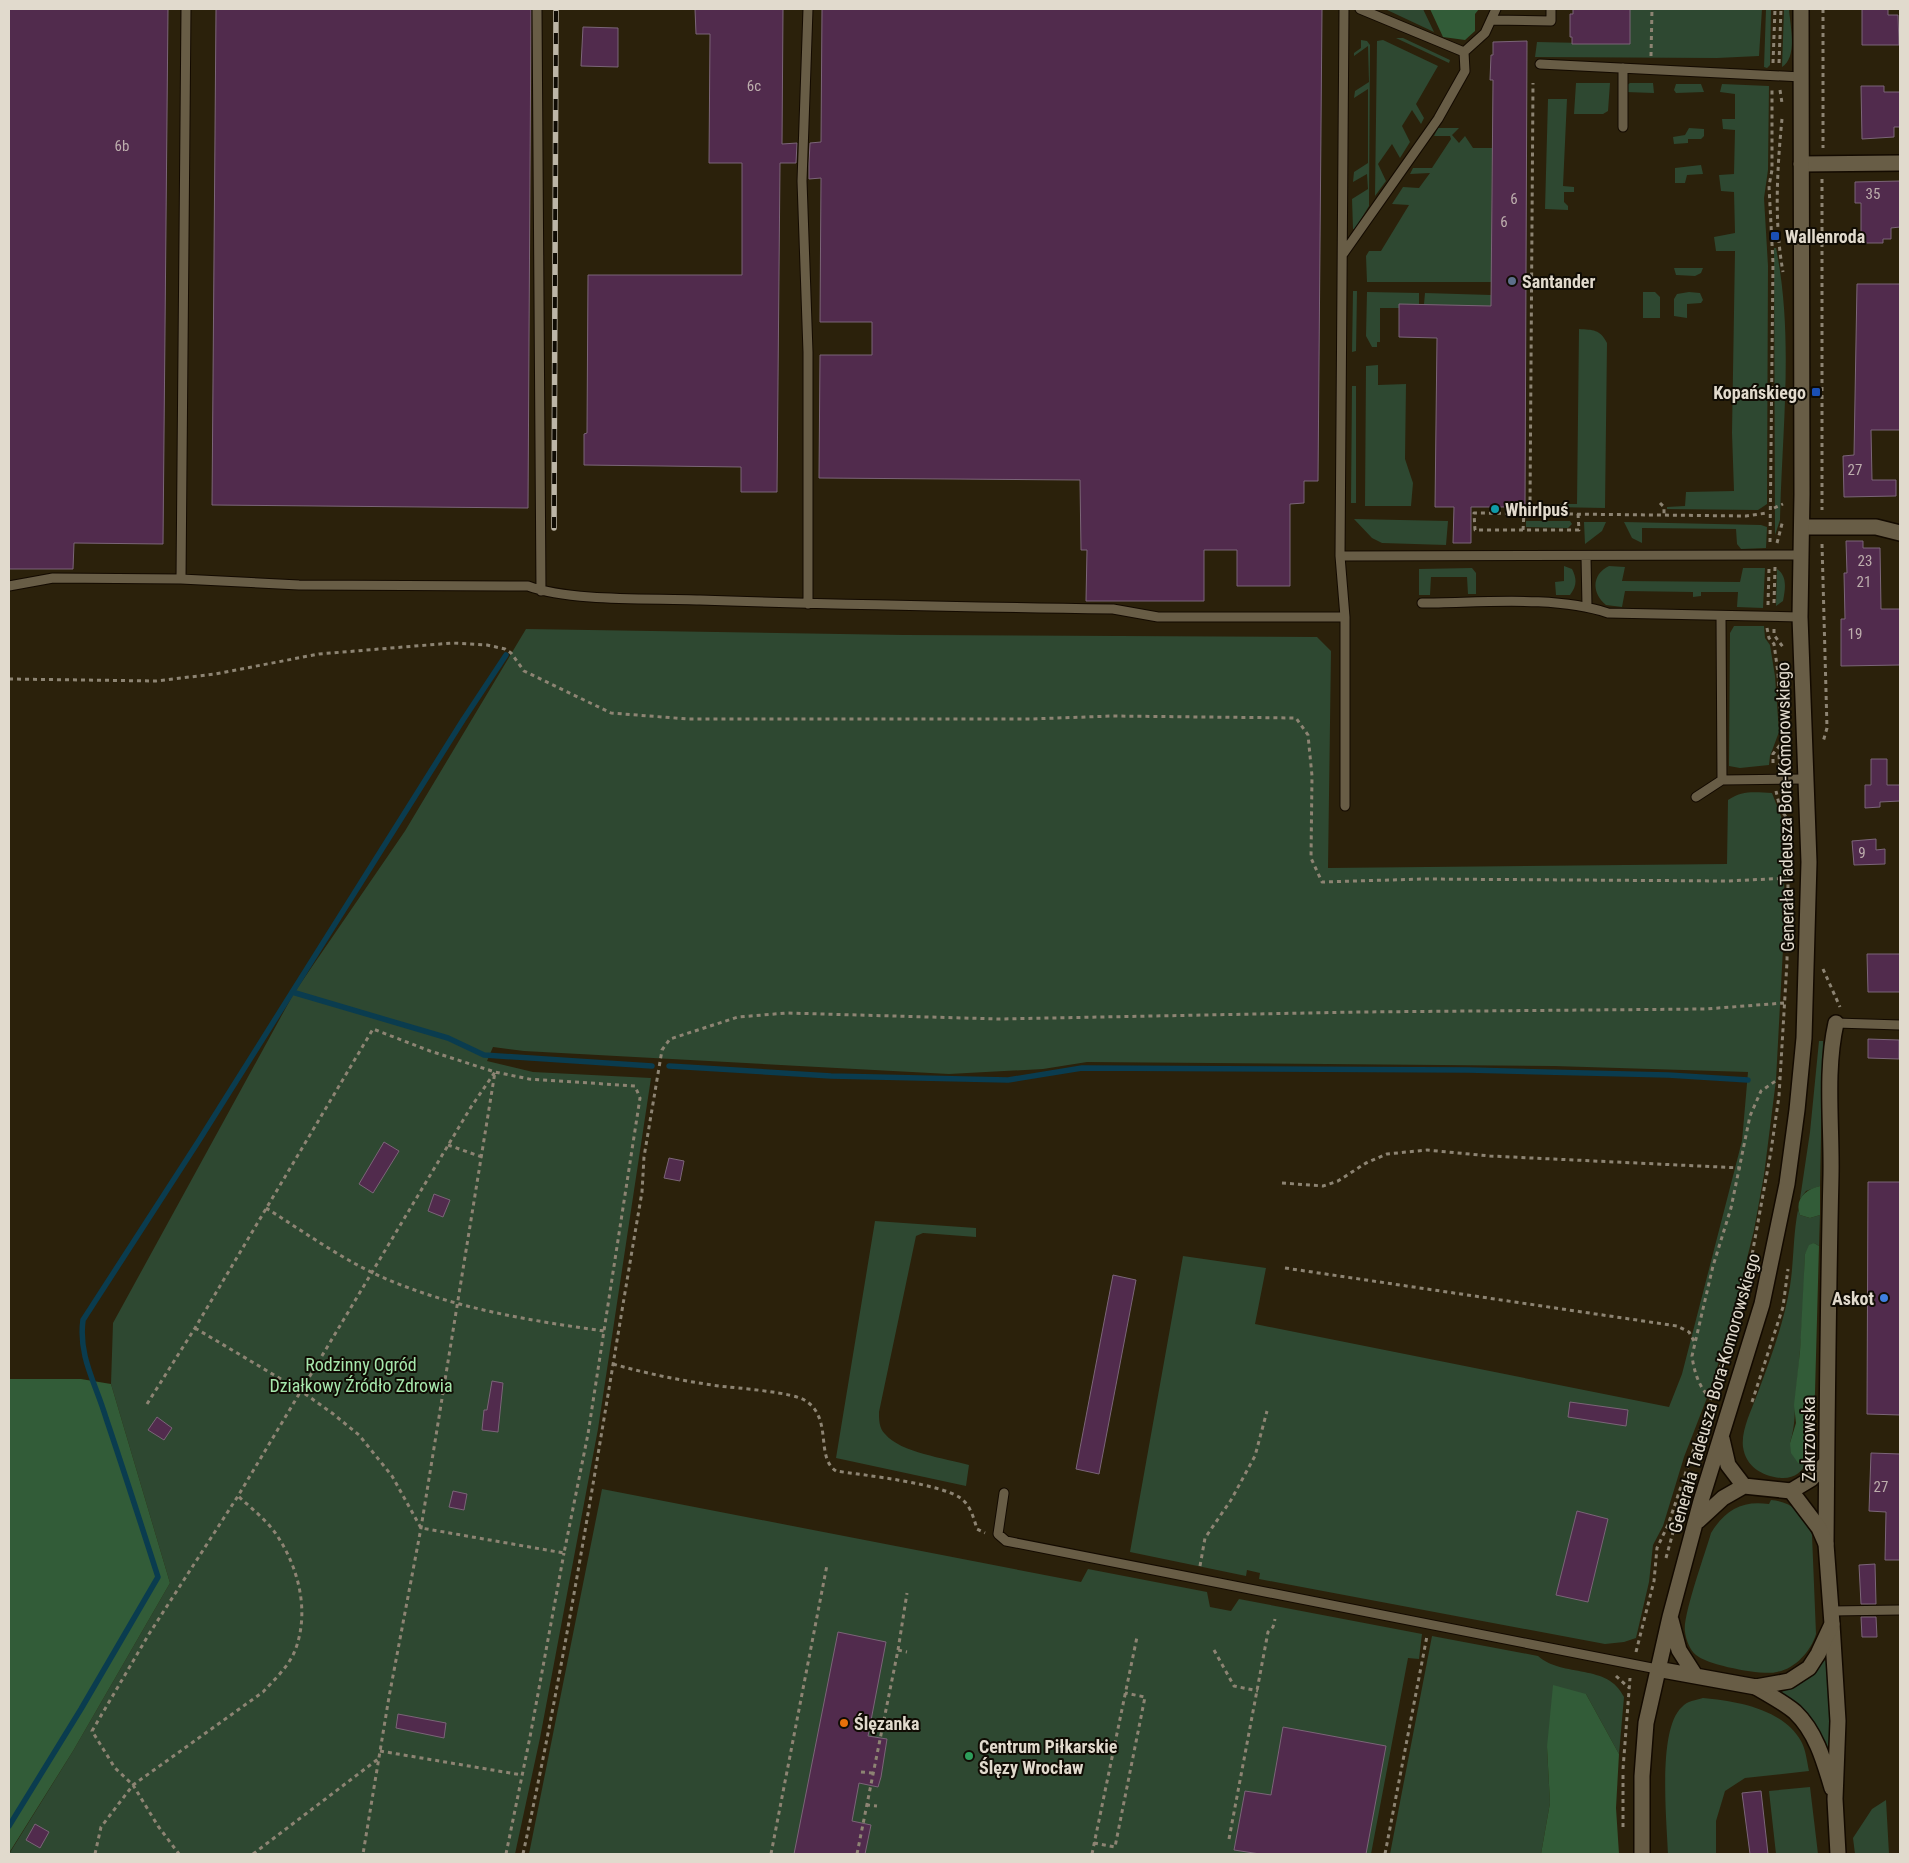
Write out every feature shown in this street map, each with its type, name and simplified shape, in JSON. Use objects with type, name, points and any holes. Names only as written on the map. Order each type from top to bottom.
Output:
[{"type":"street","name":"Generała Tadeusza Bora-Komorowskiego","points":[[1642,1854],[1643,1758],[1646,1723],[1657,1669],[1698,1521],[1701,1502],[1762,1304],[1787,1184],[1801,1068],[1807,953],[1809,862],[1800,618],[1802,527],[1801,9]]},
{"type":"street","points":[[1801,164],[1900,163]]},
{"type":"street","points":[[1802,527],[1876,527],[1900,532]]},
{"type":"street","name":"Zakrzowska","points":[[1836,1023],[1830,1048],[1832,1161],[1826,1544],[1838,1721],[1835,1799],[1838,1854]]},
{"type":"street","points":[[1722,1438],[1728,1464],[1744,1486]]},
{"type":"street","points":[[1698,1521],[1723,1498],[1744,1486],[1791,1491],[1811,1479],[1826,1463]]},
{"type":"street","points":[[1791,1491],[1819,1528],[1826,1544]]},
{"type":"street","points":[[1670,1617],[1679,1650],[1695,1675]]},
{"type":"street","points":[[1657,1669],[1756,1687],[1778,1685],[1800,1675],[1818,1654],[1832,1617]]},
{"type":"street","points":[[1756,1687],[1793,1711],[1802,1720],[1820,1751],[1835,1799]]},
{"type":"lane","points":[[181,579],[186,9]]},
{"type":"lane","points":[[537,9],[541,591]]},
{"type":"lane","points":[[808,9],[802,181],[808,352],[808,604]]},
{"type":"lane","points":[[1344,9],[1340,556],[1345,617],[1345,806]]},
{"type":"lane","points":[[1360,9],[1464,52]]},
{"type":"lane","points":[[1464,52],[1485,33],[1496,9]]},
{"type":"lane","points":[[1491,20],[1551,22],[1551,9]]},
{"type":"lane","points":[[1343,254],[1438,119],[1466,70],[1464,52]]},
{"type":"lane","points":[[1540,64],[1714,71],[1802,77]]},
{"type":"lane","points":[[1623,68],[1623,127]]},
{"type":"lane","points":[[1340,556],[1586,557],[1800,554]]},
{"type":"lane","points":[[1586,557],[1586,606]]},
{"type":"lane","points":[[9,586],[53,578],[181,579],[299,585],[528,586],[541,591],[598,597],[808,604],[1113,609],[1158,617],[1345,617]]},
{"type":"lane","points":[[1422,603],[1535,603],[1586,606],[1608,613],[1800,618]]},
{"type":"lane","points":[[1721,616],[1722,780]]},
{"type":"lane","points":[[1696,797],[1722,780],[1806,779]]},
{"type":"lane","points":[[1836,1023],[1900,1025]]},
{"type":"lane","points":[[1004,1493],[998,1534],[1006,1541],[1657,1669]]},
{"type":"lane","points":[[1832,1617],[1900,1610]]},
{"type":"path","points":[[1650,69],[1652,9]]},
{"type":"path","points":[[1773,68],[1775,9]]},
{"type":"path","points":[[1779,68],[1781,9]]},
{"type":"path","points":[[1822,511],[1823,9]]},
{"type":"path","points":[[1523,530],[1524,513],[1530,508],[1533,83]]},
{"type":"path","points":[[1770,545],[1773,263],[1769,195],[1772,170],[1772,86]]},
{"type":"path","points":[[1660,503],[1664,508],[1664,515]]},
{"type":"path","points":[[1774,508],[1782,504]]},
{"type":"path","points":[[1578,514],[1579,530],[1475,530],[1474,514],[1524,513],[1746,516],[1767,513]]},
{"type":"path","points":[[1822,536],[1825,675]]},
{"type":"path","points":[[1768,608],[1769,568]]},
{"type":"path","points":[[1774,608],[1775,569]]},
{"type":"path","points":[[1768,626],[1778,673],[1782,734],[1780,745],[1773,754],[1773,762]]},
{"type":"path","points":[[9,679],[156,681],[215,674],[319,654],[452,643],[505,648],[524,670],[611,713],[688,718],[1031,719],[1112,716],[1296,718],[1308,734],[1312,776],[1311,858],[1322,882],[1414,880],[1727,881],[1794,878]]},
{"type":"path","points":[[1639,1645],[1654,1582],[1658,1548],[1713,1399],[1748,1277],[1771,1151],[1780,1078],[1788,878],[1787,826],[1777,795]]},
{"type":"path","points":[[1785,800],[1792,817]]},
{"type":"path","points":[[1794,871],[1794,887]]},
{"type":"path","points":[[1819,962],[1840,1005]]},
{"type":"path","points":[[523,1854],[564,1648],[642,1192],[644,1157],[662,1050],[670,1039],[738,1017],[787,1013],[999,1019],[1359,1012],[1705,1009],[1783,1003]]},
{"type":"path","points":[[147,1404],[195,1328],[373,1028],[430,1051],[495,1072],[529,1079],[635,1086],[640,1098],[588,1434],[506,1854]]},
{"type":"path","points":[[1713,1399],[1694,1370],[1692,1356],[1741,1168],[1750,1116],[1761,1091],[1780,1078],[1801,1068]]},
{"type":"path","points":[[179,1854],[158,1826],[133,1785],[115,1768],[92,1731],[149,1634],[238,1496],[448,1145],[495,1072]]},
{"type":"path","points":[[363,1854],[421,1528],[495,1072]]},
{"type":"path","points":[[1782,1111],[1786,1075]]},
{"type":"path","points":[[448,1145],[482,1157]]},
{"type":"path","points":[[1282,1183],[1323,1186],[1338,1181],[1366,1163],[1387,1154],[1427,1150],[1490,1156],[1741,1168]]},
{"type":"path","points":[[266,1208],[372,1272],[458,1304],[604,1331]]},
{"type":"path","points":[[1750,1289],[1758,1253]]},
{"type":"path","points":[[1285,1268],[1677,1326],[1689,1332],[1695,1343]]},
{"type":"path","points":[[195,1328],[300,1391],[359,1435],[392,1476],[421,1528]]},
{"type":"path","points":[[613,1364],[647,1374],[764,1391],[806,1400],[816,1413],[825,1431],[825,1457],[828,1466],[836,1471],[928,1487],[953,1494],[963,1499],[968,1506],[977,1529],[998,1534]]},
{"type":"path","points":[[1198,1579],[1205,1538],[1255,1456],[1267,1411]]},
{"type":"path","points":[[95,1854],[101,1827],[133,1785],[263,1692],[281,1673],[294,1654],[302,1619],[300,1583],[278,1536],[238,1496]]},
{"type":"path","points":[[421,1528],[564,1553]]},
{"type":"path","points":[[771,1854],[827,1565]]},
{"type":"path","points":[[857,1854],[898,1650],[907,1593]]},
{"type":"path","points":[[1230,1839],[1268,1632],[1273,1627],[1275,1619]]},
{"type":"path","points":[[1385,1854],[1429,1625]]},
{"type":"path","points":[[1092,1854],[1137,1637]]},
{"type":"path","points":[[898,1650],[908,1652]]},
{"type":"path","points":[[1214,1650],[1234,1686],[1258,1691]]},
{"type":"path","points":[[1094,1843],[1115,1847],[1145,1697],[1125,1693]]},
{"type":"path","points":[[380,1751],[522,1775]]},
{"type":"path","points":[[253,1854],[379,1759]]},
{"type":"path","points":[[861,1772],[872,1773]]},
{"type":"path","points":[[866,1805],[877,1806]]},
{"type":"green space","points":[[1385,9],[1423,9],[1434,32]]},
{"type":"green space","points":[[1430,9],[1479,9],[1475,14],[1475,31],[1465,40],[1443,37]]},
{"type":"green space","points":[[1630,9],[1762,9],[1759,56],[1717,58],[1535,57],[1537,42],[1630,44]]},
{"type":"green space","points":[[1766,9],[1771,9],[1770,65],[1767,68],[1764,67]]},
{"type":"green space","points":[[1784,9],[1789,9],[1792,48],[1787,62],[1782,67]]},
{"type":"green space","points":[[1396,38],[1403,38],[1450,60],[1449,63]]},
{"type":"green space","points":[[1361,40],[1367,41],[1370,45],[1369,206],[1355,229],[1353,229],[1352,199],[1368,189],[1367,174],[1353,182],[1354,172],[1368,163],[1368,89],[1354,98],[1355,91],[1369,82],[1368,46],[1354,56],[1354,53],[1361,48]]},
{"type":"green space","points":[[1383,40],[1438,66],[1416,104],[1424,118],[1421,124],[1412,110],[1402,126],[1410,142],[1400,158],[1392,144],[1378,164],[1386,181],[1375,196],[1377,41]]},
{"type":"green space","points":[[1576,83],[1610,83],[1608,111],[1603,114],[1574,114]]},
{"type":"green space","points":[[1630,83],[1653,83],[1654,93],[1626,92],[1627,85]]},
{"type":"green space","points":[[1676,84],[1701,84],[1704,92],[1676,93],[1674,90]]},
{"type":"green space","points":[[1722,84],[1769,86],[1768,170],[1764,198],[1768,266],[1767,504],[1758,510],[1667,509],[1667,507],[1685,506],[1686,492],[1734,491],[1732,433],[1735,251],[1716,251],[1714,237],[1735,233],[1734,192],[1721,191],[1719,175],[1734,174],[1735,130],[1723,129],[1722,119],[1735,119],[1735,94],[1720,92]]},
{"type":"green space","points":[[1548,99],[1567,99],[1563,186],[1574,187],[1574,192],[1564,192],[1564,202],[1568,206],[1568,210],[1545,209]]},
{"type":"green space","points":[[1438,128],[1459,128],[1452,135],[1459,143],[1465,136],[1473,148],[1492,148],[1491,282],[1367,282],[1366,256],[1369,251],[1381,251],[1409,205],[1392,204],[1403,187],[1419,188],[1430,173],[1410,174],[1413,168],[1432,168],[1451,139],[1450,136],[1434,136]]},
{"type":"green space","points":[[1689,128],[1704,129],[1704,136],[1701,139],[1688,139],[1688,143],[1674,144],[1673,137],[1685,135]]},
{"type":"green space","points":[[1701,165],[1703,174],[1687,175],[1685,183],[1675,183],[1675,168]]},
{"type":"green space","points":[[1774,248],[1776,248],[1781,282],[1786,349],[1780,520],[1775,535]]},
{"type":"green space","points":[[1674,268],[1703,268],[1701,273],[1695,276],[1676,275]]},
{"type":"green space","points":[[1353,291],[1357,291],[1356,351],[1352,352]]},
{"type":"green space","points":[[1367,292],[1419,293],[1419,304],[1400,304],[1399,308],[1380,308],[1380,342],[1377,342],[1377,347],[1372,347],[1366,336]]},
{"type":"green space","points":[[1643,292],[1655,292],[1660,297],[1660,318],[1643,318]]},
{"type":"green space","points":[[1425,293],[1491,295],[1491,309],[1427,306],[1424,304]]},
{"type":"green space","points":[[1700,293],[1703,300],[1701,303],[1687,304],[1687,318],[1674,316],[1674,299],[1677,294]]},
{"type":"green space","points":[[1579,329],[1592,330],[1599,333],[1607,343],[1605,508],[1551,507],[1557,504],[1577,504]]},
{"type":"green space","points":[[1378,365],[1378,385],[1406,384],[1405,459],[1413,483],[1411,506],[1365,506],[1366,366]]},
{"type":"green space","points":[[1352,386],[1356,386],[1356,503],[1351,503]]},
{"type":"green space","points":[[1354,519],[1448,521],[1446,545],[1382,543],[1372,538]]},
{"type":"green space","points":[[1526,521],[1570,521],[1572,524],[1568,528],[1526,527]]},
{"type":"green space","points":[[1584,522],[1606,522],[1602,531],[1585,544]]},
{"type":"green space","points":[[1624,522],[1761,525],[1767,527],[1766,548],[1741,549],[1737,544],[1736,529],[1642,528],[1642,543],[1632,538]]},
{"type":"green space","points":[[1564,566],[1572,569],[1575,576],[1574,589],[1570,595],[1556,595],[1555,582],[1564,581]]},
{"type":"green space","points":[[1609,566],[1625,567],[1622,581],[1740,582],[1743,568],[1765,568],[1763,608],[1737,607],[1738,592],[1701,592],[1701,596],[1693,597],[1693,592],[1625,591],[1622,607],[1606,605],[1598,595],[1596,584],[1599,574]]},
{"type":"green space","points":[[1472,568],[1476,573],[1476,594],[1468,594],[1467,577],[1431,577],[1430,595],[1419,595],[1419,569]]},
{"type":"green space","points":[[1777,569],[1783,575],[1785,588],[1783,601],[1776,606]]},
{"type":"green space","points":[[1734,626],[1764,626],[1765,638],[1770,645],[1775,676],[1779,732],[1770,756],[1769,765],[1740,768],[1729,766],[1730,633]]},
{"type":"green space","name":"Rodzinny Ogród Działkowy Źródło Zdrowia","points":[[526,629],[904,635],[1317,637],[1331,651],[1328,868],[1727,864],[1728,800],[1744,793],[1772,793],[1782,819],[1785,911],[1776,1080],[1764,1175],[1754,1230],[1733,1316],[1710,1390],[1684,1457],[1663,1526],[1653,1545],[1649,1582],[1636,1638],[1624,1642],[1605,1644],[1259,1579],[1260,1573],[1247,1570],[1246,1576],[1130,1552],[1183,1256],[1266,1268],[1255,1324],[1669,1407],[1682,1374],[1742,1141],[1748,1072],[1554,1066],[1087,1062],[1043,1069],[949,1074],[524,1051],[493,1047],[487,1061],[533,1072],[651,1078],[598,1429],[540,1738],[515,1854],[9,1854],[73,1751],[170,1583],[111,1384],[113,1323],[294,993],[405,831]]},
{"type":"green space","points":[[1819,1041],[1823,1041],[1820,1186],[1806,1191],[1800,1199],[1810,1132]]},
{"type":"green space","points":[[1820,1186],[1820,1215],[1810,1218],[1800,1215],[1799,1204],[1802,1196],[1806,1192]]},
{"type":"green space","points":[[1798,1210],[1800,1215],[1810,1218],[1820,1215],[1819,1246],[1814,1243],[1805,1254],[1801,1341],[1794,1424],[1790,1443],[1804,1463],[1808,1461],[1797,1474],[1781,1478],[1761,1473],[1751,1465],[1745,1454],[1743,1441],[1747,1421],[1772,1355],[1784,1314],[1791,1277]]},
{"type":"green space","points":[[875,1221],[976,1228],[976,1237],[923,1233],[916,1236],[879,1412],[879,1421],[885,1434],[901,1446],[924,1454],[969,1465],[966,1486],[836,1458]]},
{"type":"green space","points":[[1814,1243],[1819,1246],[1814,1429],[1809,1430],[1808,1461],[1798,1463],[1791,1453],[1790,1443],[1796,1423],[1794,1405],[1800,1351],[1805,1254],[1809,1245]]},
{"type":"green space","points":[[9,1379],[81,1379],[111,1384],[170,1583],[73,1751],[9,1853]]},
{"type":"green space","name":"Centrum Piłkarskie Ślęzy Wrocław","points":[[602,1489],[1081,1582],[1088,1569],[1207,1592],[1210,1607],[1231,1611],[1239,1599],[1422,1634],[1419,1659],[1408,1658],[1371,1854],[529,1854]]},
{"type":"green space","points":[[1771,1500],[1785,1503],[1797,1510],[1806,1521],[1812,1535],[1816,1634],[1814,1640],[1806,1653],[1796,1663],[1777,1672],[1748,1671],[1702,1659],[1694,1653],[1689,1645],[1685,1624],[1711,1533],[1722,1518],[1735,1508],[1742,1505],[1759,1503],[1769,1504]]},
{"type":"green space","points":[[1432,1636],[1538,1656],[1548,1663],[1560,1667],[1607,1679],[1617,1686],[1624,1697],[1619,1754],[1586,1694],[1547,1747],[1550,1803],[1541,1854],[1390,1854]]},
{"type":"green space","points":[[1829,1656],[1832,1760],[1821,1739],[1779,1693],[1803,1682]]},
{"type":"green space","points":[[1553,1685],[1586,1694],[1619,1754],[1616,1808],[1619,1854],[1541,1854],[1550,1803],[1547,1747]]},
{"type":"green space","points":[[1703,1698],[1744,1704],[1771,1714],[1783,1721],[1801,1741],[1809,1771],[1745,1778],[1725,1791],[1716,1821],[1716,1854],[1668,1854],[1665,1777],[1669,1735],[1674,1718],[1682,1707],[1689,1702]]},
{"type":"green space","points":[[1810,1787],[1818,1854],[1776,1854],[1769,1791]]},
{"type":"green space","points":[[1886,1800],[1889,1854],[1855,1854],[1853,1838],[1872,1809]]},
{"type":"building","points":[[9,9],[168,9],[163,544],[74,543],[73,569],[9,569]]},
{"type":"building","points":[[216,9],[531,9],[528,508],[212,505]]},
{"type":"building","points":[[695,9],[783,9],[782,144],[797,143],[796,163],[780,163],[777,492],[741,492],[741,467],[584,465],[584,434],[587,433],[588,275],[742,275],[742,163],[709,163],[710,34],[696,34]]},
{"type":"building","points":[[822,9],[1322,9],[1318,481],[1304,481],[1304,503],[1290,504],[1290,586],[1237,586],[1237,550],[1204,550],[1204,601],[1086,601],[1087,550],[1081,550],[1080,480],[819,478],[820,355],[872,355],[872,322],[820,322],[821,178],[809,179],[809,163],[810,143],[821,142]]},
{"type":"building","points":[[1573,9],[1630,9],[1630,44],[1572,44],[1572,37],[1570,37],[1570,14],[1573,14]]},
{"type":"building","points":[[1862,9],[1888,9],[1888,15],[1898,15],[1899,45],[1862,45]]},
{"type":"building","points":[[583,27],[618,28],[618,67],[581,66]]},
{"type":"building","points":[[1527,41],[1525,507],[1471,507],[1471,543],[1453,543],[1454,507],[1435,507],[1437,338],[1399,337],[1399,304],[1491,306],[1493,80],[1490,80],[1491,55],[1493,55],[1493,42]]},
{"type":"building","points":[[1861,86],[1884,86],[1884,92],[1900,92],[1900,127],[1894,127],[1894,137],[1862,139]]},
{"type":"building","points":[[1900,181],[1900,227],[1891,228],[1891,239],[1883,239],[1883,243],[1865,243],[1865,235],[1861,231],[1861,203],[1855,203],[1855,182]]},
{"type":"building","points":[[1857,284],[1900,284],[1900,430],[1871,430],[1872,480],[1896,480],[1896,496],[1844,497],[1843,456],[1854,455]]},
{"type":"building","points":[[1846,541],[1863,541],[1863,548],[1880,548],[1881,609],[1900,609],[1900,665],[1841,666],[1841,619],[1845,619],[1844,573],[1847,573]]},
{"type":"building","points":[[1871,759],[1887,759],[1887,785],[1900,785],[1900,801],[1880,802],[1880,807],[1865,808],[1865,785],[1871,785]]},
{"type":"building","points":[[1876,839],[1876,850],[1885,849],[1885,864],[1854,865],[1852,841]]},
{"type":"building","points":[[1867,954],[1900,954],[1900,992],[1868,992]]},
{"type":"building","points":[[1868,1039],[1899,1040],[1899,1059],[1868,1058]]},
{"type":"building","points":[[384,1142],[399,1151],[373,1193],[359,1184]]},
{"type":"building","points":[[669,1158],[684,1161],[680,1181],[664,1178]]},
{"type":"building","name":"Askot","points":[[1868,1182],[1900,1182],[1900,1415],[1867,1414]]},
{"type":"building","points":[[434,1194],[450,1200],[443,1217],[428,1211]]},
{"type":"building","points":[[1113,1275],[1136,1280],[1099,1474],[1076,1469]]},
{"type":"building","points":[[492,1381],[503,1383],[498,1432],[482,1430],[484,1410],[487,1410]]},
{"type":"building","points":[[1570,1402],[1628,1410],[1626,1426],[1568,1417]]},
{"type":"building","points":[[157,1417],[172,1428],[164,1440],[148,1430]]},
{"type":"building","points":[[1871,1453],[1900,1454],[1900,1560],[1885,1560],[1886,1512],[1869,1511]]},
{"type":"building","points":[[453,1491],[467,1494],[464,1510],[449,1507]]},
{"type":"building","points":[[1577,1511],[1608,1519],[1588,1602],[1556,1595]]},
{"type":"building","points":[[1875,1564],[1876,1604],[1861,1604],[1859,1565]]},
{"type":"building","points":[[1861,1617],[1876,1617],[1877,1637],[1862,1637]]},
{"type":"building","points":[[838,1632],[886,1642],[868,1736],[887,1739],[881,1777],[878,1787],[859,1783],[852,1821],[871,1825],[865,1854],[794,1854]]},
{"type":"building","points":[[398,1714],[446,1723],[444,1738],[396,1728]]},
{"type":"building","points":[[1283,1727],[1386,1746],[1366,1854],[1260,1854],[1234,1850],[1245,1791],[1271,1795]]},
{"type":"building","points":[[1761,1791],[1768,1854],[1750,1854],[1742,1793]]},
{"type":"building","points":[[35,1824],[49,1832],[40,1848],[26,1840]]},
{"type":"waterway","points":[[9,1826],[81,1709],[158,1577],[85,1358],[82,1333],[83,1320],[506,655]]},
{"type":"waterway","points":[[292,992],[448,1038],[484,1055],[652,1066]]},
{"type":"waterway","points":[[669,1066],[831,1076],[1008,1080],[1082,1068],[1468,1070],[1668,1075],[1748,1080]]},
{"type":"railway","points":[[554,528],[556,9]]},
{"type":"place","name":"Wallenroda","points":[[1775,236]]},
{"type":"place","name":"Santander","points":[[1512,281]]},
{"type":"place","name":"Kopańskiego","points":[[1816,392]]},
{"type":"place","name":"Whirlpuś","points":[[1495,509]]},
{"type":"place","name":"Askot","points":[[1884,1298]]},
{"type":"place","name":"Ślęzanka","points":[[844,1723]]},
{"type":"place","name":"Centrum Piłkarskie Ślęzy Wrocław","points":[[969,1756]]}]
